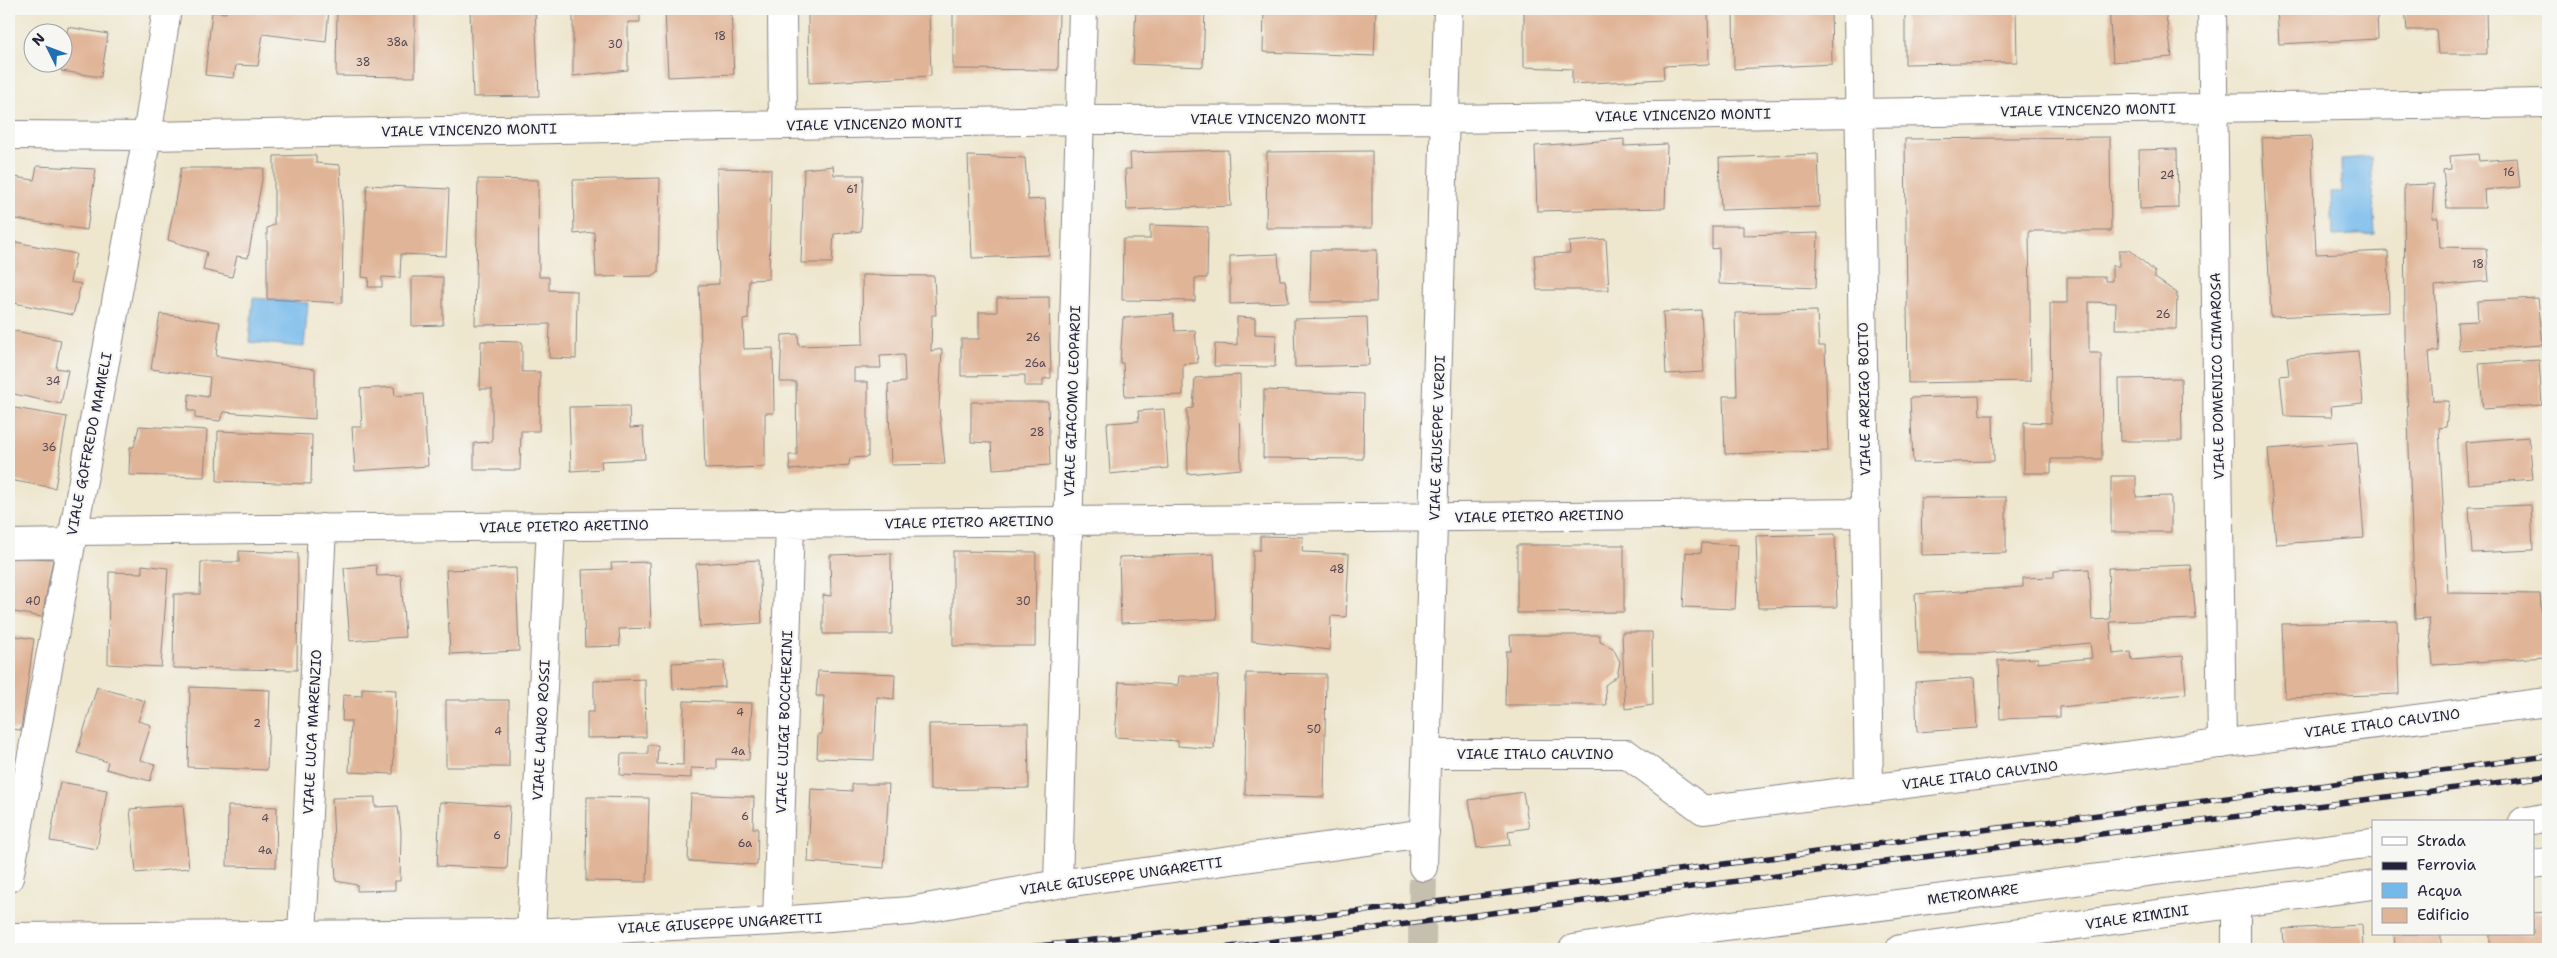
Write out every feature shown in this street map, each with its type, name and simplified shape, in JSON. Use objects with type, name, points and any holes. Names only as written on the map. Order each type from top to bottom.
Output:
[{"type":"street","name":"VIALE GOFFREDO MAMELI","points":[[9,878],[146,136],[167,9]]},
{"type":"street","points":[[782,9],[783,125]]},
{"type":"street","name":"VIALE GIACOMO LEOPARDI","points":[[1058,884],[1083,9]]},
{"type":"street","name":"VIALE GIUSEPPE VERDI","points":[[1423,867],[1448,9]]},
{"type":"street","name":"VIALE ARRIGO BOITO","points":[[1858,9],[1869,789]]},
{"type":"street","name":"VIALE DOMENICO CIMAROSA","points":[[2212,9],[2222,744]]},
{"type":"street","name":"VIALE VINCENZO MONTI","points":[[9,135],[146,136],[1080,120],[1446,119],[2548,104]]},
{"type":"street","name":"VIALE PIETRO ARETINO","points":[[9,544],[72,537],[322,528],[1866,513]]},
{"type":"street","name":"VIALE LUIGI BOCCHERINI","points":[[777,921],[790,524]]},
{"type":"street","name":"VIALE LAURO ROSSI","points":[[531,933],[551,526]]},
{"type":"street","name":"VIALE LUCA MARENZIO","points":[[302,935],[322,528]]},
{"type":"street","name":"VIALE ITALO CALVINO","points":[[1427,754],[1627,754],[1703,810],[2548,702]]},
{"type":"street","points":[[2533,820],[2548,817]]},
{"type":"street","name":"VIALE GIUSEPPE UNGARETTI","points":[[9,937],[531,933],[777,921],[910,911],[1058,884],[1425,833]]},
{"type":"street","name":"METROMARE","points":[[1573,949],[1694,930],[2372,843]]},
{"type":"street","points":[[2534,864],[2548,862]]},
{"type":"street","name":"VIALE RIMINI","points":[[1900,949],[2372,885]]},
{"type":"street","points":[[2236,903],[2236,949]]},
{"type":"water","points":[[2371,157],[2375,234],[2333,236],[2331,193],[2342,192],[2341,159]]},
{"type":"water","points":[[253,298],[308,303],[304,347],[249,342]]},
{"type":"building","points":[[227,9],[329,9],[326,42],[263,34],[258,66],[236,65],[234,78],[205,75],[212,12],[226,13]]},
{"type":"building","points":[[337,9],[415,9],[415,77],[336,76]]},
{"type":"building","points":[[470,9],[535,9],[539,96],[473,97]]},
{"type":"building","points":[[573,9],[640,9],[640,22],[628,22],[628,70],[573,76]]},
{"type":"building","points":[[665,9],[731,9],[734,74],[668,77]]},
{"type":"building","points":[[953,9],[1059,9],[1058,70],[953,69]]},
{"type":"building","points":[[1136,9],[1205,9],[1203,67],[1133,64]]},
{"type":"building","points":[[1264,9],[1376,9],[1374,56],[1263,52]]},
{"type":"building","points":[[1524,9],[1708,9],[1709,64],[1663,66],[1664,79],[1572,84],[1572,69],[1524,67]]},
{"type":"building","points":[[1733,9],[1831,9],[1832,64],[1734,69]]},
{"type":"building","points":[[1905,9],[2016,9],[2017,62],[1905,64]]},
{"type":"building","points":[[2109,9],[2165,9],[2172,57],[2113,62]]},
{"type":"building","points":[[2277,9],[2377,9],[2378,39],[2279,44]]},
{"type":"building","points":[[2405,9],[2486,9],[2487,54],[2438,54],[2436,30],[2407,30]]},
{"type":"building","points":[[929,12],[931,76],[809,83],[808,14]]},
{"type":"building","points":[[72,28],[108,34],[101,77],[68,72],[72,72]]},
{"type":"building","points":[[2311,136],[2316,254],[2388,251],[2389,312],[2271,317],[2262,138]]},
{"type":"building","points":[[2110,137],[2111,231],[2029,231],[2031,381],[1908,383],[1905,139]]},
{"type":"building","points":[[1624,139],[1624,146],[1667,144],[1665,208],[1537,211],[1535,146]]},
{"type":"building","points":[[2177,149],[2178,208],[2140,209],[2139,150]]},
{"type":"building","points":[[1228,150],[1231,206],[1127,210],[1125,169],[1131,169],[1130,153]]},
{"type":"building","points":[[1372,151],[1372,228],[1266,228],[1267,152]]},
{"type":"building","points":[[1818,154],[1820,207],[1721,210],[1719,158]]},
{"type":"building","points":[[2478,154],[2479,161],[2517,158],[2520,187],[2484,190],[2485,208],[2447,208],[2443,170],[2451,169],[2450,156]]},
{"type":"building","points":[[316,155],[316,163],[340,165],[343,231],[342,303],[267,299],[267,228],[274,225],[274,156]]},
{"type":"building","points":[[968,156],[1025,158],[1028,200],[1045,199],[1049,255],[972,258]]},
{"type":"building","points":[[37,166],[96,169],[87,230],[9,218],[14,177],[34,180]]},
{"type":"building","points":[[833,166],[834,175],[864,175],[861,231],[834,234],[832,263],[801,263],[804,169]]},
{"type":"building","points":[[181,168],[264,168],[248,258],[237,256],[232,277],[203,270],[207,252],[168,240]]},
{"type":"building","points":[[717,168],[771,169],[769,279],[749,280],[748,319],[743,320],[744,349],[773,348],[774,413],[765,413],[765,467],[705,469],[699,285],[719,284]]},
{"type":"building","points":[[660,178],[658,272],[652,276],[596,277],[594,232],[574,234],[573,180]]},
{"type":"building","points":[[478,179],[538,180],[539,277],[549,277],[549,290],[577,291],[576,359],[549,358],[550,324],[475,325]]},
{"type":"building","points":[[2434,184],[2432,218],[2438,218],[2440,247],[2486,248],[2489,281],[2435,286],[2439,351],[2429,352],[2433,401],[2449,401],[2446,427],[2439,428],[2448,593],[2540,594],[2545,657],[2433,665],[2429,618],[2415,619],[2405,334],[2404,185]]},
{"type":"building","points":[[367,185],[449,189],[446,256],[401,254],[400,278],[382,277],[382,287],[368,287],[369,278],[362,277]]},
{"type":"building","points":[[1150,225],[1208,227],[1207,278],[1195,278],[1195,301],[1122,300],[1123,239],[1150,239]]},
{"type":"building","points":[[1712,226],[1743,226],[1743,235],[1818,233],[1816,288],[1719,284],[1719,248],[1712,249]]},
{"type":"building","points":[[1606,239],[1609,290],[1537,290],[1534,255],[1570,253],[1569,242]]},
{"type":"building","points":[[16,242],[76,254],[70,282],[81,284],[73,315],[9,302],[9,278]]},
{"type":"building","points":[[1311,250],[1377,250],[1376,302],[1310,302]]},
{"type":"building","points":[[2119,250],[2130,250],[2155,272],[2155,278],[2177,293],[2176,329],[2115,329],[2116,303],[2089,302],[2089,353],[2101,353],[2102,459],[2051,459],[2051,473],[2024,473],[2024,422],[2051,423],[2050,303],[2067,303],[2067,277],[2105,277],[2105,281],[2112,281],[2112,266],[2119,266]]},
{"type":"building","points":[[1278,254],[1280,280],[1285,280],[1289,302],[1230,304],[1230,256]]},
{"type":"building","points":[[862,275],[934,276],[936,315],[932,315],[931,351],[942,349],[939,408],[945,464],[891,465],[888,384],[905,382],[904,355],[880,356],[881,368],[854,368],[854,382],[868,382],[868,457],[850,458],[849,465],[790,470],[789,455],[797,455],[796,382],[780,382],[782,335],[798,334],[799,346],[863,344]]},
{"type":"building","points":[[412,277],[443,277],[443,325],[412,326]]},
{"type":"building","points":[[1049,297],[1051,378],[1043,379],[1043,386],[1025,386],[1025,375],[961,376],[961,339],[979,339],[979,312],[997,312],[997,298]]},
{"type":"building","points":[[2538,298],[2543,345],[2459,350],[2457,322],[2478,321],[2477,301]]},
{"type":"building","points":[[1701,310],[1704,372],[1666,374],[1663,312]]},
{"type":"building","points":[[1817,311],[1819,346],[1825,346],[1828,451],[1725,454],[1723,396],[1737,396],[1735,313]]},
{"type":"building","points":[[160,314],[220,322],[216,356],[315,369],[315,419],[223,412],[220,421],[195,418],[195,411],[188,411],[189,394],[208,397],[210,377],[151,369]]},
{"type":"building","points":[[1173,314],[1175,331],[1195,330],[1198,363],[1183,364],[1183,395],[1125,397],[1123,363],[1120,363],[1123,318]]},
{"type":"building","points":[[1237,317],[1255,318],[1255,334],[1276,335],[1275,367],[1214,366],[1215,344],[1237,345]]},
{"type":"building","points":[[1367,317],[1369,365],[1295,367],[1294,319]]},
{"type":"building","points":[[10,330],[61,340],[56,368],[68,370],[61,404],[9,393]]},
{"type":"building","points":[[481,341],[522,342],[522,372],[540,372],[539,431],[521,431],[520,470],[474,470],[474,443],[492,442],[492,389],[480,389]]},
{"type":"building","points":[[2358,351],[2363,403],[2331,406],[2332,417],[2284,416],[2280,376],[2289,375],[2287,357]]},
{"type":"building","points":[[2539,360],[2542,405],[2483,409],[2479,364]]},
{"type":"building","points":[[1240,375],[1241,469],[1188,474],[1187,409],[1193,408],[1195,378]]},
{"type":"building","points":[[2181,378],[2182,441],[2120,441],[2119,379]]},
{"type":"building","points":[[394,387],[395,396],[423,394],[428,466],[355,471],[352,427],[362,427],[360,389]]},
{"type":"building","points":[[1264,390],[1364,394],[1363,459],[1263,458]]},
{"type":"building","points":[[1979,396],[1980,415],[1993,415],[1994,461],[1913,463],[1910,398]]},
{"type":"building","points":[[971,402],[1048,402],[1050,465],[993,469],[991,443],[971,442]]},
{"type":"building","points":[[629,406],[630,428],[643,427],[645,459],[601,461],[602,469],[571,471],[569,407]]},
{"type":"building","points":[[9,407],[67,417],[55,488],[9,480]]},
{"type":"building","points":[[1164,409],[1168,468],[1110,474],[1107,423],[1139,421],[1138,411]]},
{"type":"building","points":[[139,426],[207,430],[204,477],[129,475],[130,447],[134,447]]},
{"type":"building","points":[[218,431],[312,435],[311,484],[217,481]]},
{"type":"building","points":[[2529,437],[2533,479],[2468,484],[2465,442]]},
{"type":"building","points":[[2357,442],[2364,538],[2276,544],[2268,449]]},
{"type":"building","points":[[2111,476],[2136,476],[2136,497],[2171,496],[2171,532],[2111,532]]},
{"type":"building","points":[[2006,497],[2006,553],[1922,555],[1921,498]]},
{"type":"building","points":[[2531,505],[2533,550],[2472,553],[2469,507]]},
{"type":"building","points":[[1835,534],[1837,607],[1758,608],[1756,536]]},
{"type":"building","points":[[1260,536],[1303,537],[1302,552],[1349,554],[1346,617],[1331,616],[1330,650],[1252,641],[1253,550],[1260,550]]},
{"type":"building","points":[[1702,543],[1738,545],[1735,609],[1683,607],[1686,552],[1701,553]]},
{"type":"building","points":[[1517,545],[1624,545],[1624,612],[1517,613]]},
{"type":"building","points":[[239,551],[298,553],[297,670],[173,668],[174,594],[200,594],[201,562],[239,562]]},
{"type":"building","points":[[953,551],[1036,552],[1035,646],[953,646]]},
{"type":"building","points":[[891,553],[892,634],[823,634],[823,595],[831,596],[830,555]]},
{"type":"building","points":[[1214,554],[1217,619],[1121,623],[1119,557]]},
{"type":"building","points":[[9,557],[53,559],[42,617],[9,611]]},
{"type":"building","points":[[759,560],[762,623],[700,627],[696,564]]},
{"type":"building","points":[[649,562],[651,628],[619,629],[620,646],[585,647],[582,570],[612,569],[611,563]]},
{"type":"building","points":[[142,565],[168,568],[161,667],[108,664],[109,572],[142,573]]},
{"type":"building","points":[[376,565],[377,576],[401,575],[405,637],[350,641],[344,568]]},
{"type":"building","points":[[2191,565],[2196,619],[2110,622],[2113,654],[2131,652],[2132,660],[2183,656],[2186,694],[2060,707],[2060,717],[2000,719],[1998,660],[2038,658],[2038,663],[2092,658],[2090,643],[1982,654],[1918,654],[1915,594],[2023,587],[2023,578],[2054,577],[2054,571],[2089,569],[2092,620],[2110,619],[2108,568]]},
{"type":"building","points":[[516,568],[519,651],[450,654],[446,570]]},
{"type":"building","points":[[2397,621],[2399,694],[2285,698],[2282,624]]},
{"type":"building","points":[[1622,632],[1652,632],[1653,705],[1625,709]]},
{"type":"building","points":[[9,635],[34,639],[21,730],[9,729]]},
{"type":"building","points":[[1510,635],[1600,635],[1600,642],[1613,648],[1620,662],[1617,676],[1605,685],[1606,705],[1505,705],[1506,651],[1511,651]]},
{"type":"building","points":[[724,661],[725,687],[673,689],[672,663]]},
{"type":"building","points":[[818,671],[895,674],[894,699],[877,697],[874,760],[817,758],[818,734],[822,734],[824,696],[816,696]]},
{"type":"building","points":[[1246,673],[1326,674],[1324,797],[1245,795]]},
{"type":"building","points":[[1179,676],[1218,676],[1214,749],[1178,746],[1178,741],[1115,737],[1119,682],[1178,685]]},
{"type":"building","points":[[1974,678],[1977,728],[1917,732],[1915,682]]},
{"type":"building","points":[[645,679],[646,737],[587,738],[587,712],[594,712],[594,681]]},
{"type":"building","points":[[97,687],[145,701],[138,721],[151,725],[140,760],[155,764],[150,781],[106,769],[108,762],[77,753]]},
{"type":"building","points":[[190,687],[270,690],[267,770],[188,767]]},
{"type":"building","points":[[362,688],[396,690],[393,774],[349,772],[351,721],[342,721],[343,695],[362,696]]},
{"type":"building","points":[[446,700],[509,700],[509,767],[446,767]]},
{"type":"building","points":[[684,701],[752,703],[749,760],[717,759],[717,769],[691,768],[691,778],[620,775],[621,754],[648,754],[648,745],[658,745],[657,764],[683,765]]},
{"type":"building","points":[[1028,723],[1029,788],[930,790],[929,724]]},
{"type":"building","points":[[60,782],[107,790],[97,849],[50,841]]},
{"type":"building","points":[[852,784],[889,784],[884,868],[808,862],[811,789],[852,791]]},
{"type":"building","points":[[1523,792],[1529,828],[1508,831],[1510,845],[1477,848],[1469,800]]},
{"type":"building","points":[[691,794],[754,797],[753,828],[758,828],[757,865],[688,861]]},
{"type":"building","points":[[375,797],[375,807],[398,806],[401,832],[400,881],[395,881],[395,890],[357,891],[357,885],[336,881],[332,798]]},
{"type":"building","points":[[587,797],[649,798],[647,882],[586,881]]},
{"type":"building","points":[[440,802],[510,806],[507,869],[437,866]]},
{"type":"building","points":[[183,805],[189,868],[136,873],[130,809]]},
{"type":"building","points":[[228,806],[277,807],[276,867],[227,866]]},
{"type":"building","points":[[2547,912],[2547,949],[2490,949],[2490,936],[2534,936],[2534,913]]},
{"type":"building","points":[[2362,925],[2363,949],[2284,949],[2283,929]]},
{"type":"building","points":[[2394,936],[2441,936],[2441,949],[2395,949]]},
{"type":"tunnel","points":[[1422,949],[1423,867]]},
{"type":"railway","points":[[1010,949],[1373,910],[2548,756]]},
{"type":"railway","points":[[1214,949],[2548,776]]}]
